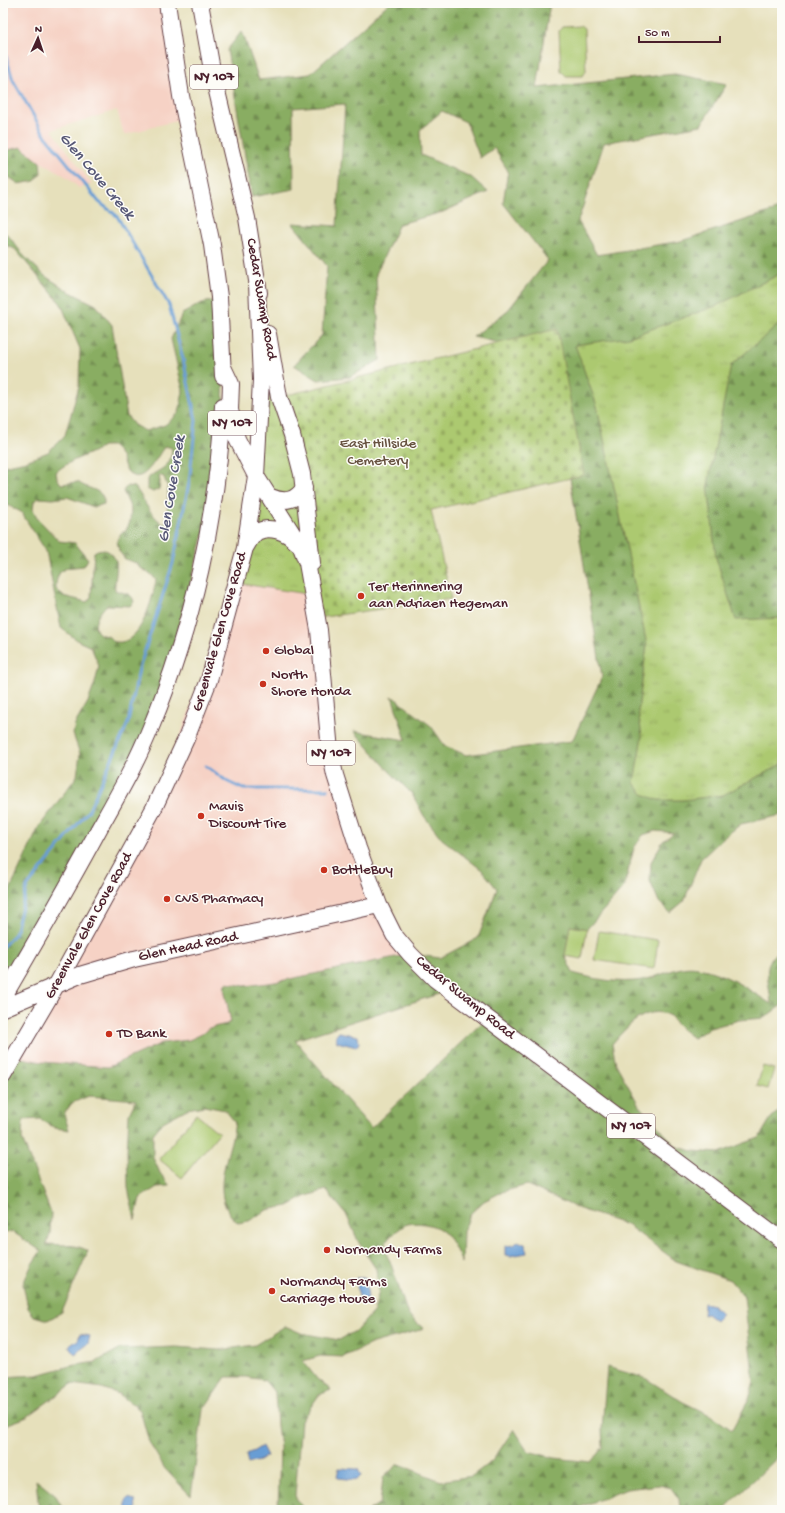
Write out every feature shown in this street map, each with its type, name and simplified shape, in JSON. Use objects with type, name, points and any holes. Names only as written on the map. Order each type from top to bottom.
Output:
[{"type":"main road","name":"NY 107","points":[[167,3],[181,96],[212,245],[219,297],[223,367],[231,384],[230,410],[233,427],[237,439],[256,476]]},
{"type":"main road","name":"Cedar Swamp Road","points":[[200,3],[212,70],[248,218],[257,284],[267,328],[279,397],[292,435],[304,488],[312,544],[314,595]]},
{"type":"main road","name":"Greenvale Glen Cove Road","points":[[3,1076],[57,984],[154,808],[186,739],[218,651],[245,548],[256,476],[261,380],[257,284]]},
{"type":"main road","points":[[3,998],[68,886],[130,774],[151,727],[185,632],[199,578],[212,504],[222,430],[223,367]]},
{"type":"main road","name":"Cedar Swamp Road","points":[[256,476],[271,497],[301,548],[307,562],[319,630],[327,723],[335,775],[358,848],[380,905],[394,935],[413,958],[435,978],[782,1240]]},
{"type":"main road","points":[[271,497],[283,501],[290,500],[299,496],[304,488]]},
{"type":"main road","points":[[245,548],[251,537],[257,532],[271,530],[286,534],[301,548]]},
{"type":"main road","name":"Glen Head Road","points":[[3,1008],[57,984],[94,970],[134,959],[380,905]]},
{"type":"shaded area","points":[[3,3],[167,3],[185,118],[124,135],[117,110],[52,130],[92,184],[79,188],[68,178],[40,162],[21,147],[4,151]]},
{"type":"shaded area","points":[[236,583],[314,595],[327,723],[358,848],[410,954],[275,982],[245,986],[231,983],[231,1022],[209,1028],[202,1034],[189,1040],[162,1043],[108,1067],[42,1062],[14,1056],[154,808]]},
{"type":"green space","points":[[389,3],[550,3],[537,88],[675,74],[727,84],[701,125],[604,143],[578,221],[597,255],[681,241],[782,208],[782,273],[716,306],[629,337],[575,345],[597,406],[647,645],[638,711],[642,736],[634,783],[643,794],[658,800],[683,800],[723,795],[782,764],[782,815],[741,824],[723,838],[701,859],[684,901],[670,913],[659,902],[650,881],[651,862],[663,841],[674,833],[655,831],[643,835],[634,848],[624,887],[587,929],[570,926],[565,956],[573,973],[607,980],[642,980],[677,969],[691,967],[708,970],[736,982],[771,1004],[768,967],[770,960],[782,948],[782,1005],[764,1018],[739,1020],[710,1028],[693,1038],[678,1026],[670,1016],[661,1013],[653,1013],[645,1015],[630,1025],[612,1044],[616,1064],[640,1107],[677,1147],[693,1151],[719,1153],[759,1138],[771,1118],[782,1107],[782,1459],[780,1455],[723,1510],[680,1510],[679,1499],[671,1488],[659,1485],[627,1489],[573,1510],[369,1510],[380,1503],[383,1478],[398,1464],[441,1481],[472,1476],[493,1460],[514,1429],[528,1451],[555,1458],[591,1462],[603,1447],[602,1429],[607,1367],[645,1378],[683,1402],[712,1416],[732,1430],[749,1399],[754,1382],[744,1297],[730,1280],[676,1261],[627,1225],[577,1208],[527,1185],[502,1192],[484,1201],[471,1213],[463,1232],[462,1263],[445,1233],[433,1226],[418,1223],[405,1225],[387,1240],[385,1247],[387,1256],[408,1315],[424,1329],[373,1343],[343,1357],[320,1356],[303,1361],[317,1379],[331,1390],[319,1395],[301,1421],[295,1496],[304,1510],[278,1510],[280,1447],[275,1393],[264,1380],[246,1377],[226,1377],[203,1410],[191,1496],[165,1469],[149,1442],[140,1410],[119,1394],[102,1388],[72,1384],[27,1417],[3,1426],[3,1377],[37,1375],[70,1366],[96,1362],[119,1349],[176,1347],[219,1350],[255,1345],[285,1326],[301,1333],[339,1340],[357,1330],[374,1311],[379,1291],[376,1269],[359,1243],[346,1214],[326,1190],[307,1196],[288,1206],[267,1210],[249,1221],[238,1223],[229,1212],[223,1200],[223,1175],[235,1122],[225,1110],[204,1106],[187,1109],[163,1122],[153,1134],[153,1157],[160,1173],[170,1186],[157,1187],[140,1198],[135,1220],[128,1188],[127,1151],[129,1114],[136,1100],[89,1096],[72,1103],[64,1114],[69,1130],[55,1128],[40,1119],[23,1120],[22,1139],[51,1213],[50,1234],[46,1244],[74,1246],[88,1251],[62,1312],[48,1320],[34,1316],[28,1308],[23,1284],[32,1264],[41,1251],[13,1232],[3,1232],[3,1083],[17,1057],[42,1062],[108,1067],[162,1043],[189,1040],[202,1034],[209,1028],[231,1022],[224,988],[225,984],[227,983],[245,986],[275,982],[410,954],[440,958],[478,938],[497,889],[482,870],[442,839],[424,816],[412,794],[391,773],[354,731],[406,740],[392,696],[431,726],[445,746],[466,755],[572,741],[602,677],[549,347],[531,342],[500,343],[473,337],[508,310],[548,260],[503,203],[508,171],[494,148],[480,158],[466,122],[442,111],[420,130],[421,155],[471,177],[488,192],[443,212],[399,224],[376,274],[380,360],[350,377],[318,380],[294,365],[322,335],[327,266],[292,223],[337,226],[345,104],[293,108],[294,189],[252,197],[227,50],[242,31],[259,80],[310,74]],"holes":[[[451,990],[487,1018],[371,1128],[295,1040]]]},
{"type":"green space","points":[[580,26],[584,29],[586,71],[583,76],[566,76],[561,71],[559,31],[562,27]]},
{"type":"green space","points":[[21,147],[40,162],[41,173],[35,181],[19,184],[3,173],[3,150]]},
{"type":"green space","points":[[3,232],[8,235],[24,256],[45,276],[70,292],[96,305],[112,325],[127,416],[134,425],[145,431],[165,425],[179,413],[183,391],[171,339],[182,314],[202,303],[222,299],[224,349],[223,416],[212,504],[151,727],[21,963],[3,975],[3,905],[39,827],[77,776],[80,754],[73,734],[75,724],[88,702],[99,666],[91,647],[78,641],[61,628],[46,551],[21,512],[3,503],[3,466],[26,461],[48,452],[65,435],[79,386],[80,349],[61,304],[15,249],[3,244]],"holes":[[[103,446],[112,446],[117,450],[128,472],[134,476],[139,476],[150,468],[165,446],[172,448],[170,460],[167,464],[147,479],[147,489],[153,492],[159,489],[159,475],[164,477],[168,488],[167,523],[163,524],[153,515],[135,487],[127,486],[123,491],[131,509],[130,522],[126,530],[121,533],[117,541],[119,551],[125,559],[136,563],[139,567],[151,574],[156,580],[149,608],[139,629],[125,641],[116,642],[108,636],[100,634],[95,627],[101,611],[107,605],[130,606],[134,602],[131,596],[115,590],[116,561],[114,557],[106,550],[100,549],[94,552],[91,597],[87,602],[63,596],[56,589],[60,572],[68,568],[84,566],[88,559],[75,543],[59,541],[38,519],[33,510],[34,501],[39,498],[53,499],[67,497],[94,507],[104,504],[104,499],[99,492],[78,482],[61,484],[57,478],[56,472],[62,467]]]},
{"type":"green space","points":[[782,258],[782,793],[623,824],[557,329]]},
{"type":"green space","points":[[782,322],[782,618],[736,620],[716,558],[708,484],[731,365]]},
{"type":"green space","name":"East Hillside Cemetery","points":[[557,329],[584,475],[431,510],[451,599],[317,618],[312,544],[279,397]]},
{"type":"green space","points":[[263,330],[291,436],[314,595],[236,583],[247,547]]},
{"type":"green space","points":[[570,926],[587,929],[582,959],[565,956]]},
{"type":"green space","points":[[599,931],[658,940],[654,969],[594,960]]},
{"type":"green space","points":[[763,1066],[774,1069],[768,1089],[757,1086]]},
{"type":"green space","points":[[196,1114],[219,1133],[182,1178],[159,1159]]},
{"type":"green space","points":[[36,1480],[56,1496],[64,1510],[39,1510]]},
{"type":"water","points":[[339,1032],[358,1036],[359,1043],[356,1047],[337,1042],[335,1037]]},
{"type":"water","points":[[518,1241],[525,1244],[527,1253],[510,1256],[505,1255],[505,1246],[514,1245]]},
{"type":"water","points":[[356,1278],[366,1278],[368,1299],[359,1300]]},
{"type":"water","points":[[704,1303],[714,1305],[714,1307],[722,1313],[716,1321],[707,1314],[703,1315]]},
{"type":"water","points":[[80,1334],[90,1336],[88,1344],[75,1354],[69,1346],[78,1340]]},
{"type":"water","points":[[262,1446],[267,1456],[259,1461],[248,1464],[246,1454]]},
{"type":"water","points":[[339,1468],[358,1469],[361,1476],[357,1480],[338,1478]]},
{"type":"water","points":[[128,1498],[135,1500],[136,1510],[126,1510],[126,1501]]},
{"type":"waterway","name":"Glen Cove Creek","points":[[3,47],[13,80],[44,134],[99,202],[117,216],[169,305],[183,359],[196,420],[189,483],[173,563],[139,669],[128,723],[89,810],[27,887],[15,934],[3,946]]},
{"type":"waterway","points":[[206,766],[228,782],[243,789],[328,789]]},
{"type":"place","name":"Ter Herinnering aan Adriaen Hegeman","points":[[361,596]]},
{"type":"place","name":"Global","points":[[266,651]]},
{"type":"place","name":"North Shore Honda","points":[[263,684]]},
{"type":"place","name":"Mavis Discount Tire","points":[[201,816]]},
{"type":"place","name":"BottleBuy","points":[[324,870]]},
{"type":"place","name":"CVS Pharmacy","points":[[167,899]]},
{"type":"place","name":"TD Bank","points":[[109,1034]]},
{"type":"place","name":"Normandy Farms","points":[[327,1250]]},
{"type":"place","name":"Normandy Farms Carriage House","points":[[272,1291]]}]
